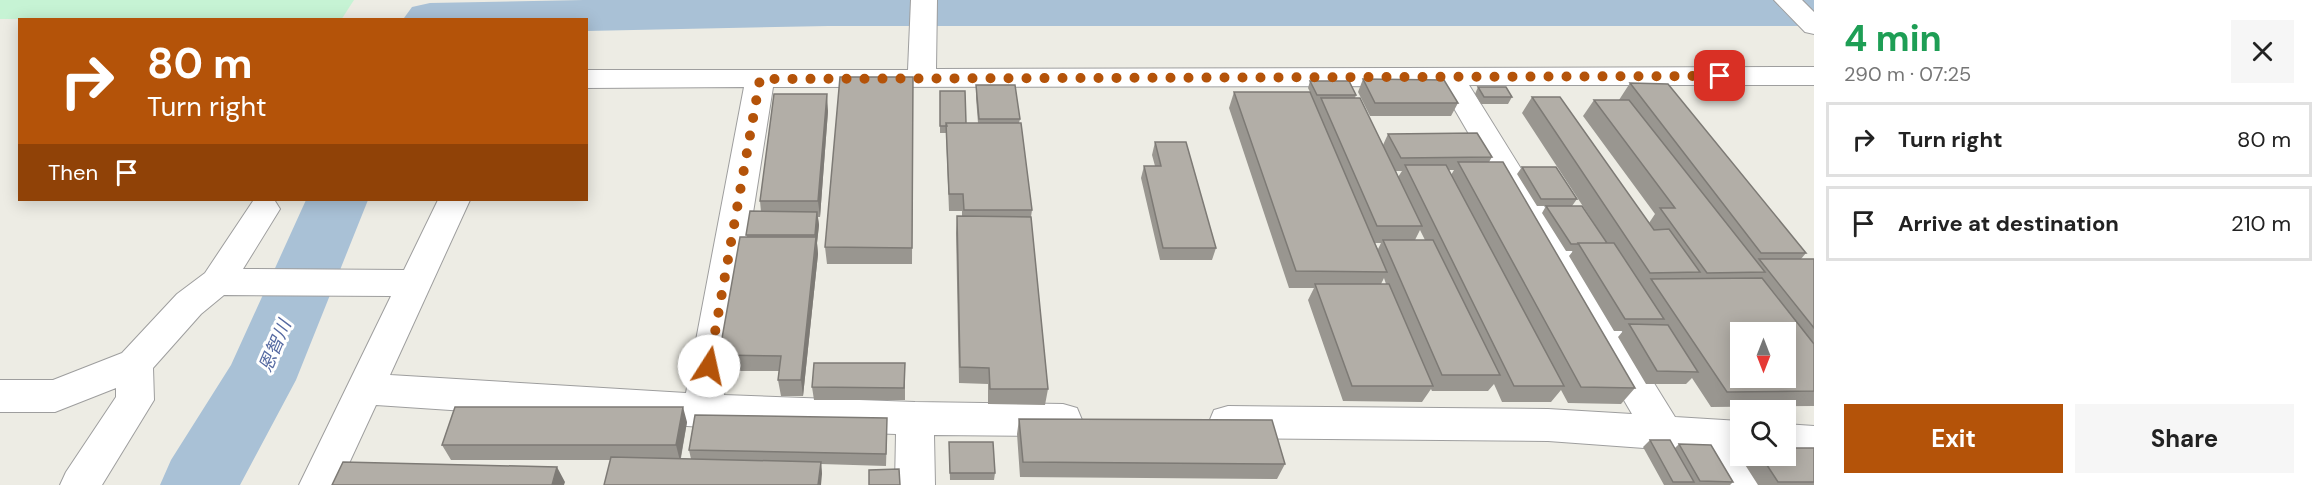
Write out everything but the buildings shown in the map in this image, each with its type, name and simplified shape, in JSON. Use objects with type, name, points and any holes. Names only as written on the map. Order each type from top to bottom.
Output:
[{"type":"street","points":[[922,78],[924,0]]},
{"type":"street","points":[[1787,0],[1814,26]]},
{"type":"street","points":[[1649,76],[1672,104]]},
{"type":"street","points":[[588,79],[1814,76]]},
{"type":"street","points":[[1450,77],[1664,433]]},
{"type":"street","points":[[702,411],[760,79]]},
{"type":"street","points":[[319,485],[454,201]]},
{"type":"street","points":[[0,396],[55,396],[135,364],[189,304],[217,282],[264,209]]},
{"type":"street","points":[[217,282],[414,283]]},
{"type":"street","points":[[80,485],[135,400],[135,364]]},
{"type":"street","points":[[366,389],[702,411],[915,418],[1094,420]]},
{"type":"street","points":[[915,418],[915,485]]},
{"type":"street","points":[[1190,421],[1548,425],[1725,437],[1740,485]]},
{"type":"street","points":[[1796,441],[1814,442]]},
{"type":"green space","points":[[0,0],[354,0],[342,18],[0,19]]},
{"type":"waterway","points":[[430,18],[828,11],[1814,11]]},
{"type":"waterway","name":"恩智川","points":[[199,485],[260,380],[337,201]]},
{"type":"route","points":[[709,366],[760,79],[1720,76]]}]
